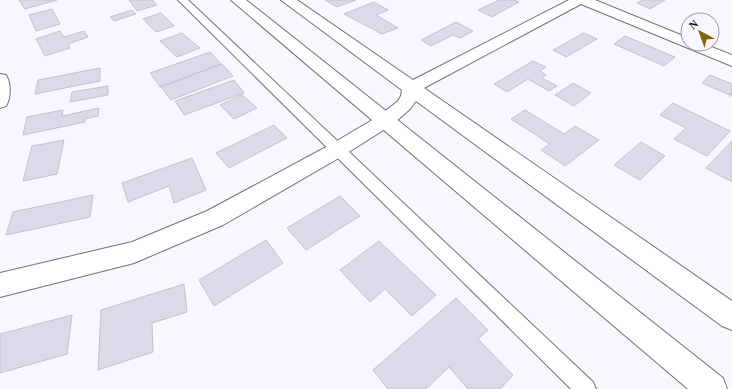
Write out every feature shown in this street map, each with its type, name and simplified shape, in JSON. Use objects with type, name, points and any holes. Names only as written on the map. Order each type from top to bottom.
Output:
[{"type":"street","points":[[238,0],[712,389]]},
{"type":"street","points":[[288,0],[732,317]]},
{"type":"street","points":[[0,285],[134,252],[215,218],[337,150],[386,120],[410,97],[412,88],[579,0]]},
{"type":"street","points":[[583,0],[680,40]]},
{"type":"street","points":[[710,52],[732,61]]},
{"type":"street","points":[[0,79],[0,102]]},
{"type":"lane","points":[[183,0],[586,389]]},
{"type":"building","points":[[19,0],[57,0],[25,9]]},
{"type":"building","points":[[129,0],[152,0],[157,5],[137,11]]},
{"type":"building","points":[[325,0],[356,0],[337,7]]},
{"type":"building","points":[[499,0],[514,0],[519,2],[492,17],[478,10]]},
{"type":"building","points":[[643,0],[665,0],[650,9],[637,3]]},
{"type":"building","points":[[374,2],[388,10],[376,15],[398,28],[382,34],[344,14]]},
{"type":"building","points":[[52,9],[60,24],[36,31],[29,15]]},
{"type":"building","points":[[132,10],[136,14],[114,21],[110,17]]},
{"type":"building","points":[[161,13],[174,26],[156,32],[143,19]]},
{"type":"building","points":[[456,22],[473,31],[460,38],[453,35],[431,46],[421,40]]},
{"type":"building","points":[[60,31],[64,37],[84,31],[88,37],[68,44],[70,48],[45,56],[36,39]]},
{"type":"building","points":[[182,33],[200,48],[177,57],[160,41]]},
{"type":"building","points":[[584,33],[597,39],[566,57],[553,50]]},
{"type":"building","points":[[625,36],[675,57],[664,66],[614,44]]},
{"type":"building","points":[[210,52],[221,64],[160,87],[150,73]]},
{"type":"building","points":[[533,61],[546,67],[540,71],[546,75],[542,78],[557,86],[549,91],[528,79],[507,92],[494,84]]},
{"type":"building","points":[[222,64],[233,76],[171,100],[161,87]]},
{"type":"building","points":[[100,68],[100,81],[35,94],[38,80]]},
{"type":"building","points":[[710,75],[732,84],[732,96],[702,83]]},
{"type":"building","points":[[234,80],[244,93],[184,115],[175,101]]},
{"type":"building","points":[[573,83],[591,93],[574,106],[555,95]]},
{"type":"building","points":[[108,86],[108,95],[70,102],[72,92]]},
{"type":"building","points":[[242,95],[257,108],[234,119],[220,105]]},
{"type":"building","points":[[673,103],[730,131],[707,156],[674,139],[686,128],[660,115]]},
{"type":"building","points":[[99,108],[98,116],[85,119],[85,122],[23,135],[27,117],[63,110],[62,116]]},
{"type":"building","points":[[525,110],[564,134],[575,126],[599,140],[565,166],[541,150],[550,144],[511,119]]},
{"type":"building","points":[[274,125],[287,138],[229,168],[216,153]]},
{"type":"building","points":[[64,140],[57,174],[23,181],[32,146]]},
{"type":"building","points":[[732,141],[732,182],[706,168]]},
{"type":"building","points":[[641,142],[665,156],[640,180],[614,165]]},
{"type":"building","points":[[192,158],[206,190],[174,203],[169,186],[128,202],[122,183]]},
{"type":"building","points":[[93,195],[90,217],[6,235],[13,212]]},
{"type":"building","points":[[340,196],[360,216],[306,250],[287,228]]},
{"type":"building","points":[[266,240],[283,263],[214,306],[199,280]]},
{"type":"building","points":[[379,241],[436,295],[412,316],[385,289],[370,302],[340,270]]},
{"type":"building","points":[[184,284],[187,312],[152,323],[153,352],[98,370],[101,310]]},
{"type":"building","points":[[456,298],[488,330],[478,339],[513,375],[500,389],[468,389],[449,367],[426,389],[388,389],[373,370]]},
{"type":"building","points":[[72,315],[67,354],[0,373],[0,334]]}]
